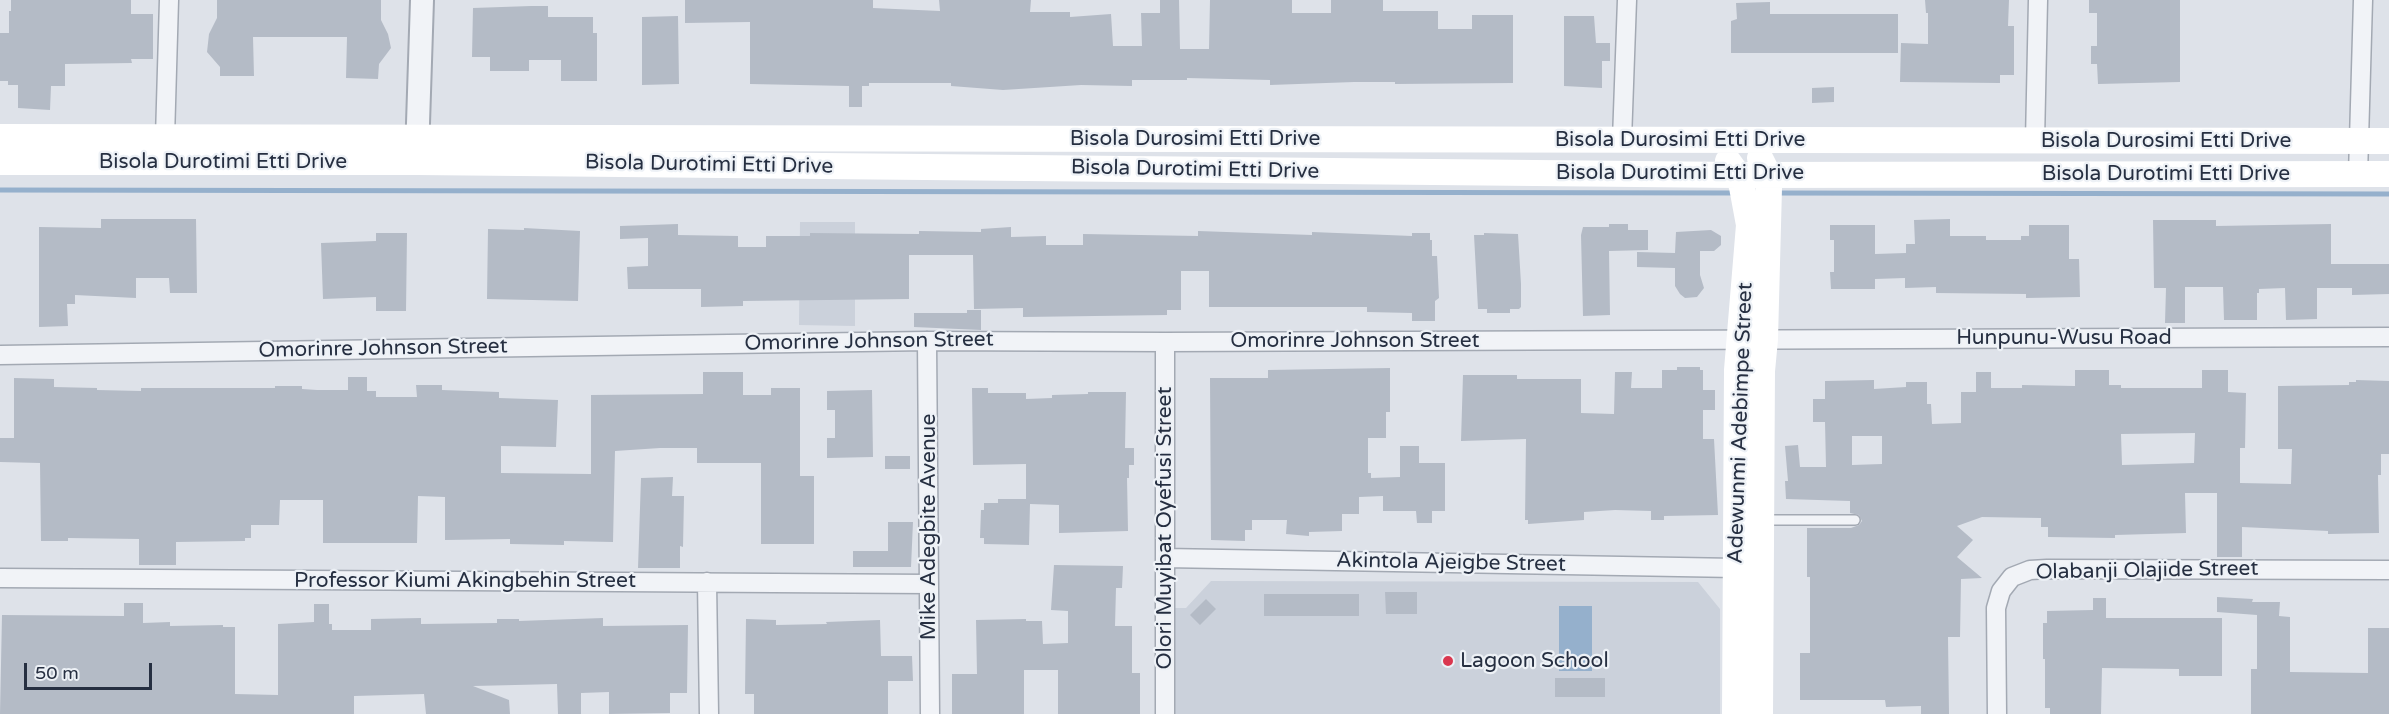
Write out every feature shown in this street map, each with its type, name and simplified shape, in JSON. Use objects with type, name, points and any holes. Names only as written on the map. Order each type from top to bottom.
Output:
[{"type":"main road","name":"Bisola Durosimi Etti Drive","points":[[0,137],[165,138],[417,150],[1622,140],[2389,141]]},
{"type":"main road","name":"Adewunmi Adebimpe Street","points":[[1714,141],[1755,187]]},
{"type":"main road","name":"Adewunmi Adebimpe Street","points":[[1751,141],[1765,339],[1762,371],[1761,714]]},
{"type":"main road","name":"Bisola Durotimi Etti Drive","points":[[0,162],[417,150],[1755,187],[2389,174]]},
{"type":"main road","name":"Adewunmi Adebimpe Street","points":[[1735,714],[1739,339],[1749,225],[1755,187]]},
{"type":"street","points":[[165,138],[169,0]]},
{"type":"street","points":[[417,150],[422,0]]},
{"type":"street","points":[[1622,140],[1627,0]]},
{"type":"street","points":[[2035,141],[2038,0]]},
{"type":"street","points":[[2358,175],[2363,0]]},
{"type":"street","name":"Hunpunu-Wusu Road","points":[[1739,339],[2389,337]]},
{"type":"street","name":"Omorinre Johnson Street","points":[[0,355],[927,341],[1739,339]]},
{"type":"street","name":"Mike Adegbite Avenue","points":[[927,341],[930,714]]},
{"type":"street","name":"Olori Muyibat Oyefusi Street","points":[[1165,342],[1165,714]]},
{"type":"street","name":"Akintola Ajeigbe Street","points":[[1165,558],[1736,568]]},
{"type":"street","name":"Olabanji Olajide Street","points":[[1997,714],[1996,608],[2001,591],[2012,577],[2030,570],[2389,570]]},
{"type":"street","name":"Professor Kiumi Akingbehin Street","points":[[0,578],[929,584]]},
{"type":"street","points":[[707,582],[709,714]]},
{"type":"lane","points":[[1761,520],[1855,520]]},
{"type":"shaded area","points":[[800,222],[855,222],[855,326],[799,325]]},
{"type":"shaded area","name":"Lagoon School","points":[[1211,581],[1698,582],[1720,609],[1720,714],[1175,714],[1175,608],[1186,608]]},
{"type":"water","points":[[1559,606],[1592,606],[1592,671],[1559,671]]},
{"type":"building","points":[[11,0],[131,0],[131,14],[153,14],[153,59],[131,59],[132,63],[65,64],[65,86],[51,86],[50,110],[18,108],[18,85],[8,85],[8,81],[0,81],[0,33],[9,33]]},
{"type":"building","points":[[217,0],[381,0],[381,20],[388,34],[391,48],[379,64],[378,79],[346,78],[347,37],[253,37],[254,76],[220,76],[220,67],[207,52],[209,34],[217,18]]},
{"type":"building","points":[[685,0],[873,0],[873,8],[940,11],[939,0],[1031,0],[1030,12],[1070,12],[1070,17],[1111,14],[1113,46],[1142,46],[1141,13],[1160,13],[1160,0],[1179,0],[1180,49],[1209,49],[1210,0],[1292,0],[1292,13],[1331,13],[1331,0],[1383,0],[1383,11],[1438,11],[1438,29],[1472,29],[1472,15],[1513,15],[1513,83],[1354,82],[1270,85],[1270,80],[1187,78],[1187,80],[1132,80],[1132,86],[1081,85],[1003,90],[951,86],[951,83],[869,83],[869,86],[862,86],[862,107],[849,107],[849,86],[750,84],[750,22],[685,23]]},
{"type":"building","points":[[1925,0],[2009,0],[2008,26],[2014,26],[2014,75],[2000,75],[2000,83],[1900,82],[1901,43],[1928,44],[1928,13],[1926,13]]},
{"type":"building","points":[[2089,0],[2180,0],[2180,82],[2098,84],[2097,64],[2091,64],[2091,46],[2097,46],[2097,13],[2089,13]]},
{"type":"building","points":[[1770,2],[1770,14],[1898,14],[1898,53],[1731,53],[1731,21],[1737,19],[1736,3]]},
{"type":"building","points":[[548,6],[548,17],[593,17],[593,33],[597,33],[597,81],[561,81],[561,60],[529,60],[529,71],[490,71],[490,57],[472,57],[473,8]]},
{"type":"building","points":[[678,16],[679,84],[642,85],[642,17]]},
{"type":"building","points":[[1564,16],[1594,16],[1596,43],[1610,43],[1610,61],[1602,61],[1602,88],[1564,86]]},
{"type":"building","points":[[1834,87],[1834,102],[1812,103],[1812,88]]},
{"type":"building","points":[[101,219],[196,219],[197,293],[170,293],[169,278],[136,278],[136,298],[75,295],[75,304],[67,304],[68,326],[39,327],[39,227],[101,228]]},
{"type":"building","points":[[1950,219],[1950,236],[1986,236],[1986,240],[2021,240],[2021,236],[2029,236],[2029,225],[2069,225],[2069,259],[2079,259],[2080,297],[2026,298],[2026,294],[1936,293],[1936,287],[1905,288],[1905,278],[1875,279],[1875,289],[1831,289],[1830,272],[1834,272],[1834,240],[1830,240],[1830,225],[1875,225],[1875,254],[1906,253],[1906,244],[1915,244],[1914,220]]},
{"type":"building","points":[[2153,220],[2216,220],[2216,226],[2331,224],[2331,264],[2389,264],[2389,294],[2352,295],[2352,288],[2317,288],[2317,319],[2286,320],[2285,288],[2259,289],[2257,320],[2224,320],[2223,287],[2185,287],[2185,323],[2165,323],[2166,288],[2154,288]]},
{"type":"building","points":[[678,224],[678,235],[738,236],[738,247],[766,247],[766,236],[810,236],[810,233],[981,232],[981,229],[1011,227],[1011,237],[1046,236],[1046,245],[1083,245],[1083,234],[1198,236],[1198,231],[1412,236],[1412,233],[1430,233],[1432,256],[1437,256],[1439,298],[1435,301],[1435,321],[1412,321],[1412,313],[1367,312],[1367,307],[1209,307],[1209,271],[1181,271],[1181,310],[1167,310],[1167,315],[1023,317],[1023,308],[974,309],[973,255],[909,255],[909,299],[743,301],[743,306],[701,307],[701,289],[628,289],[627,267],[648,266],[648,238],[620,239],[620,226]]},
{"type":"building","points":[[1609,224],[1628,224],[1628,230],[1648,230],[1648,250],[1609,251],[1610,315],[1583,316],[1581,235],[1583,227],[1609,227]]},
{"type":"building","points":[[524,228],[580,231],[578,301],[487,299],[488,229],[524,230]]},
{"type":"building","points":[[1711,230],[1721,236],[1721,245],[1714,251],[1700,251],[1700,275],[1704,288],[1697,297],[1685,298],[1680,294],[1675,286],[1675,268],[1637,267],[1637,252],[1675,253],[1676,232]]},
{"type":"building","points":[[376,233],[407,233],[406,311],[376,311],[376,297],[323,299],[321,243],[376,241]]},
{"type":"building","points":[[1484,233],[1518,234],[1521,307],[1510,309],[1510,313],[1487,313],[1487,309],[1478,309],[1474,235],[1484,235]]},
{"type":"building","points":[[967,310],[981,310],[981,330],[914,327],[914,313],[967,313]]},
{"type":"building","points":[[1677,367],[1700,367],[1700,370],[1703,370],[1703,390],[1715,390],[1715,410],[1703,410],[1703,439],[1714,439],[1718,515],[1664,516],[1664,520],[1651,520],[1651,511],[1615,510],[1584,512],[1584,520],[1528,524],[1528,520],[1525,520],[1526,439],[1461,441],[1463,375],[1517,375],[1517,379],[1581,379],[1581,413],[1614,414],[1615,372],[1632,372],[1631,388],[1662,388],[1662,370],[1677,370]]},
{"type":"building","points":[[1390,368],[1390,412],[1386,412],[1386,438],[1368,438],[1368,473],[1371,473],[1371,478],[1400,477],[1400,446],[1419,446],[1419,463],[1445,463],[1445,511],[1432,511],[1432,523],[1417,523],[1416,511],[1383,511],[1383,496],[1359,497],[1359,514],[1342,514],[1342,531],[1309,532],[1309,536],[1286,534],[1287,520],[1252,520],[1252,530],[1245,530],[1245,541],[1211,540],[1210,378],[1268,378],[1268,370]]},
{"type":"building","points":[[2075,370],[2109,370],[2109,385],[2121,385],[2121,388],[2202,388],[2202,370],[2228,370],[2228,392],[2246,393],[2245,448],[2240,448],[2240,483],[2291,484],[2292,449],[2278,449],[2278,386],[2349,385],[2349,382],[2356,382],[2356,380],[2389,381],[2389,454],[2381,454],[2381,475],[2378,475],[2379,533],[2328,534],[2328,531],[2242,527],[2242,557],[2217,557],[2217,493],[2185,493],[2186,533],[2115,535],[2115,538],[2048,537],[2048,527],[2041,527],[2041,518],[1982,517],[1957,526],[1973,540],[1957,557],[1982,578],[1961,579],[1960,637],[1948,637],[1949,714],[1921,714],[1921,706],[1886,707],[1885,700],[1800,700],[1800,653],[1810,653],[1810,577],[1807,577],[1807,528],[1851,528],[1862,521],[1859,515],[1850,513],[1850,501],[1786,499],[1785,481],[1788,481],[1785,446],[1798,445],[1800,467],[1826,467],[1825,422],[1813,422],[1813,399],[1825,399],[1825,381],[1874,380],[1874,389],[1906,387],[1906,382],[1927,382],[1927,404],[1931,404],[1932,424],[1961,423],[1961,392],[1976,392],[1976,372],[1991,372],[1991,388],[2022,388],[2022,385],[2075,386]],"holes":[[[2195,433],[2194,463],[2122,465],[2121,434]],[[1852,436],[1882,436],[1882,464],[1852,465]]]},
{"type":"building","points":[[703,372],[743,372],[743,395],[771,395],[771,388],[800,388],[800,476],[814,476],[814,544],[761,544],[761,463],[697,463],[697,448],[660,448],[615,451],[613,542],[564,541],[564,545],[510,544],[510,539],[445,540],[445,497],[418,496],[417,543],[323,543],[323,500],[280,500],[279,525],[251,525],[251,538],[245,538],[245,541],[176,542],[176,565],[139,565],[139,539],[68,538],[68,541],[41,541],[40,463],[0,462],[0,438],[14,438],[14,378],[54,379],[54,387],[141,391],[141,388],[275,388],[275,386],[348,390],[348,377],[367,377],[367,391],[376,391],[376,397],[417,397],[416,385],[442,385],[442,390],[499,392],[499,398],[558,400],[556,447],[501,446],[501,473],[591,474],[591,395],[703,394]]},
{"type":"building","points":[[972,388],[988,388],[988,393],[1026,393],[1026,399],[1052,398],[1052,395],[1088,394],[1088,392],[1126,392],[1125,448],[1134,448],[1134,465],[1129,465],[1129,478],[1127,478],[1128,531],[1059,533],[1059,505],[1030,504],[1029,545],[984,544],[984,538],[980,538],[981,510],[984,510],[984,503],[998,503],[998,499],[1026,499],[1026,464],[973,465]]},
{"type":"building","points":[[872,390],[873,457],[827,458],[827,438],[835,438],[835,410],[827,410],[827,391]]},
{"type":"building","points":[[885,456],[910,456],[910,469],[885,469]]},
{"type":"building","points":[[673,477],[672,496],[684,496],[683,547],[680,546],[680,568],[638,568],[641,478]]},
{"type":"building","points":[[888,522],[913,522],[911,567],[853,567],[853,551],[888,551]]},
{"type":"building","points":[[1054,565],[1123,566],[1122,588],[1116,588],[1115,626],[1132,626],[1132,673],[1140,673],[1140,714],[1058,714],[1058,670],[1024,670],[1024,714],[952,714],[952,674],[977,674],[976,620],[1042,621],[1043,644],[1068,643],[1068,611],[1051,610]]},
{"type":"building","points":[[1385,592],[1417,592],[1417,614],[1386,614]]},
{"type":"building","points":[[1264,594],[1359,594],[1359,616],[1264,616]]},
{"type":"building","points":[[2217,597],[2253,599],[2252,602],[2280,602],[2279,616],[2290,617],[2290,672],[2368,673],[2368,628],[2389,628],[2389,714],[2251,714],[2251,669],[2257,669],[2257,615],[2217,612]]},
{"type":"building","points":[[2093,598],[2106,598],[2106,618],[2222,618],[2222,676],[2179,676],[2179,669],[2102,668],[2101,714],[2050,714],[2050,708],[2045,708],[2045,659],[2043,659],[2043,623],[2047,623],[2047,611],[2093,610]]},
{"type":"building","points":[[1206,599],[1216,609],[1200,625],[1190,615]]},
{"type":"building","points":[[124,603],[143,603],[143,623],[170,622],[170,626],[223,625],[223,627],[235,627],[235,694],[278,695],[278,624],[314,622],[314,604],[329,604],[329,624],[332,624],[332,630],[371,630],[371,619],[421,618],[421,624],[497,623],[497,619],[519,619],[519,621],[603,618],[603,626],[688,625],[687,693],[670,693],[670,713],[609,714],[609,692],[581,693],[581,714],[558,714],[557,684],[473,686],[509,700],[510,714],[426,714],[424,694],[354,696],[354,714],[0,714],[2,615],[124,616]]},
{"type":"building","points":[[746,619],[776,620],[776,625],[880,620],[881,656],[912,656],[913,681],[888,681],[888,714],[754,714],[754,694],[745,694]]},
{"type":"building","points":[[1555,678],[1605,678],[1605,697],[1555,697]]},
{"type":"waterway","points":[[0,190],[1736,193]]},
{"type":"waterway","points":[[1776,193],[2389,194]]},
{"type":"place","name":"Lagoon School","points":[[1448,661]]}]
